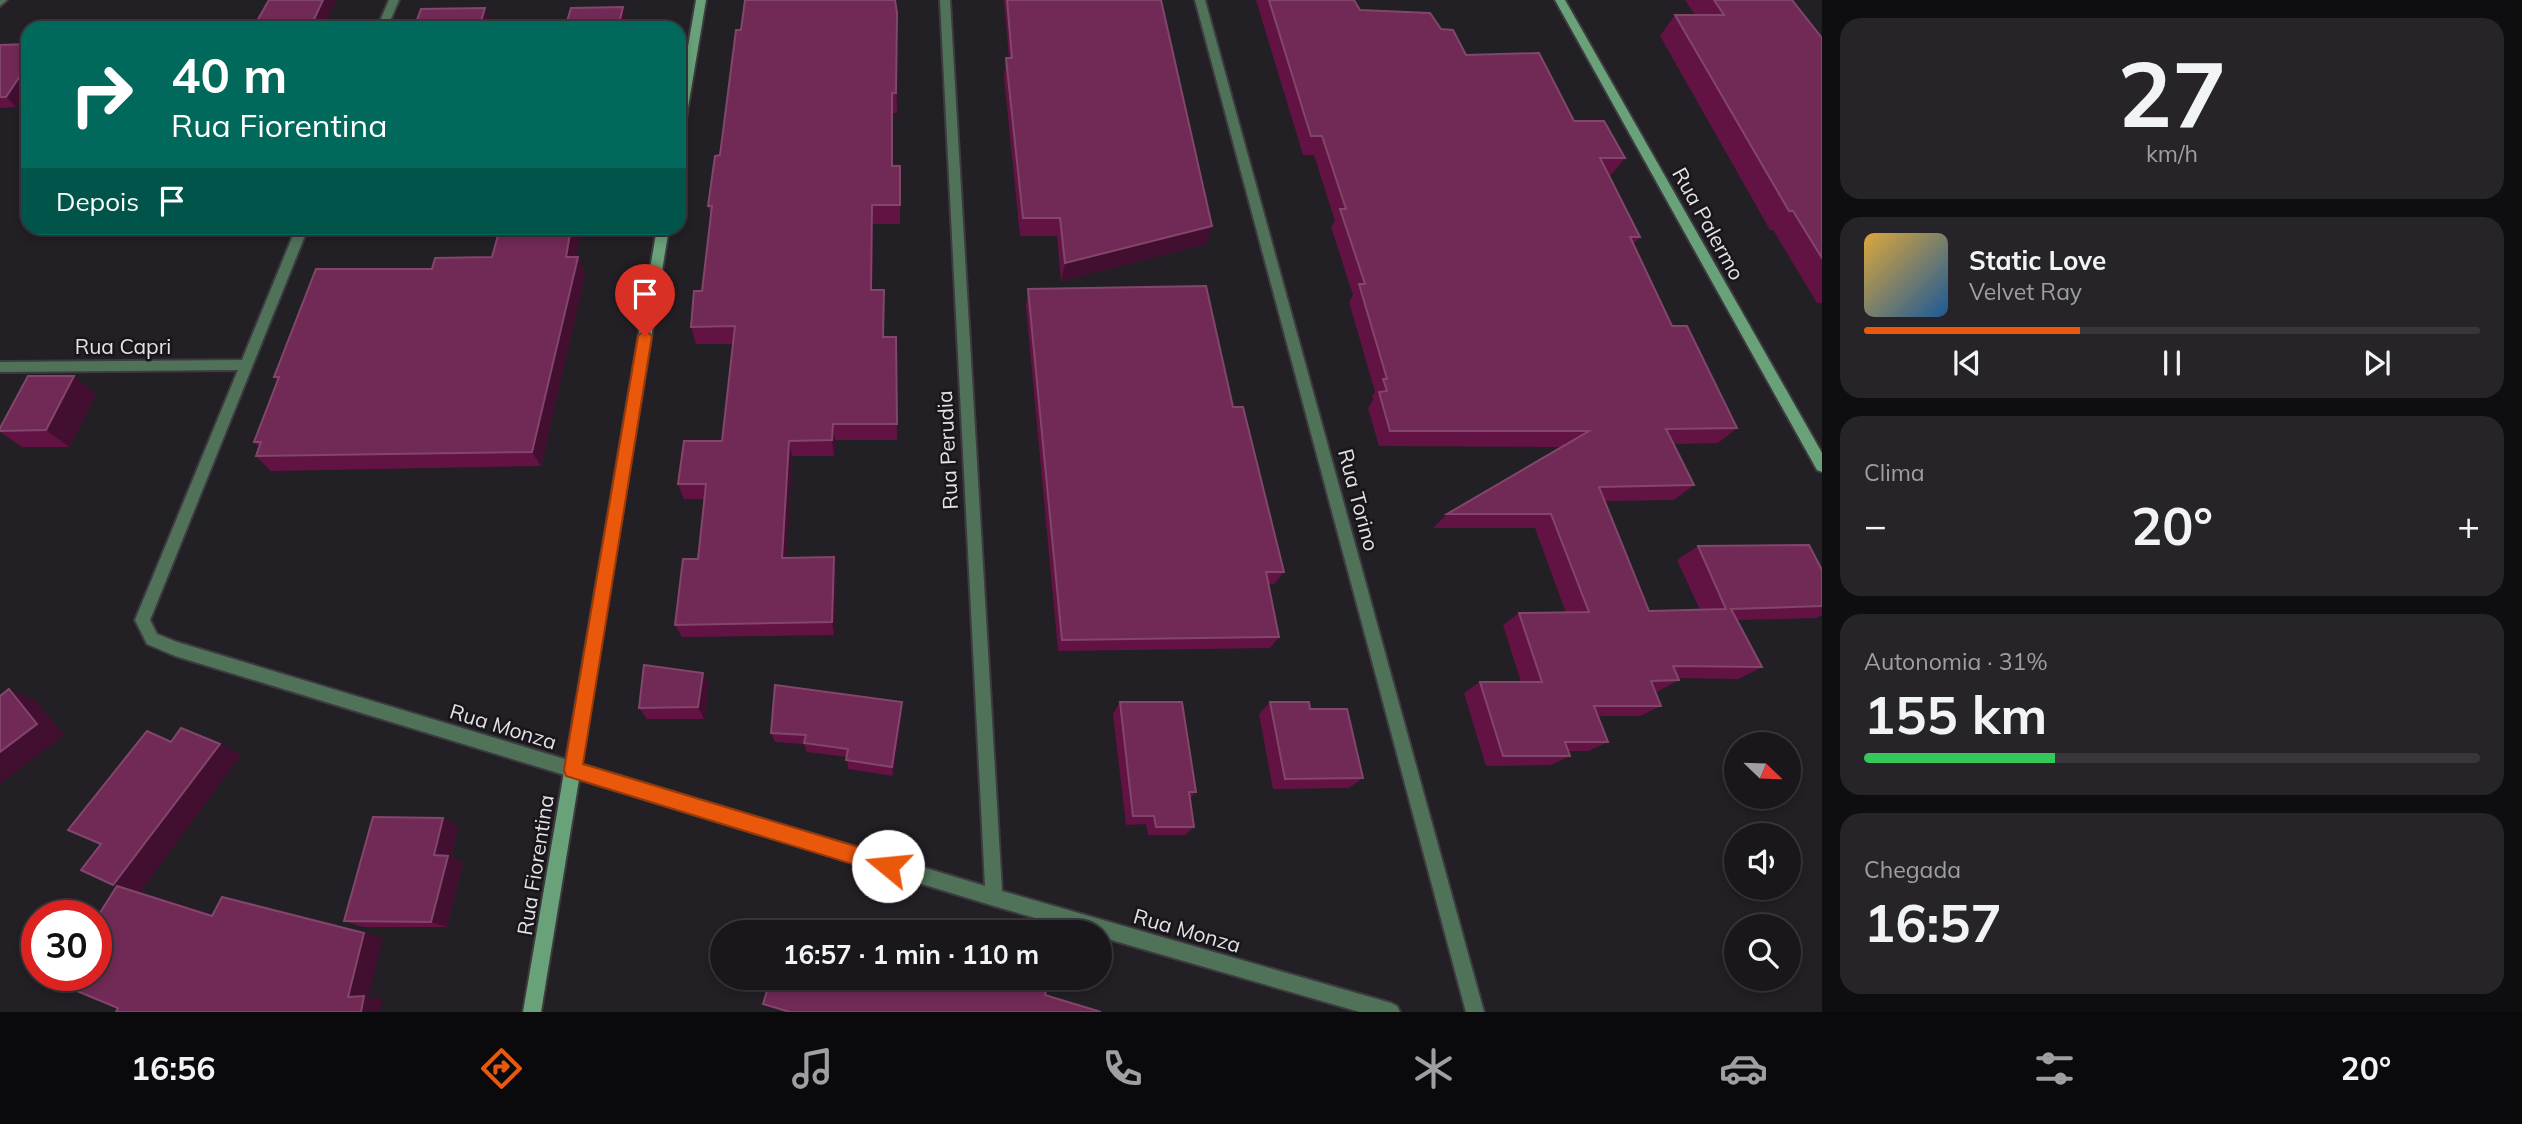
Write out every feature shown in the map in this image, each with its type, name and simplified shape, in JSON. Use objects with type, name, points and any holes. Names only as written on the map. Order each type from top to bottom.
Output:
[{"type":"street","points":[[385,21],[394,0]]},
{"type":"street","points":[[686,89],[701,0]]},
{"type":"street","name":"Rua Perudia","points":[[945,0],[994,897]]},
{"type":"street","name":"Rua Torino","points":[[1200,0],[1475,1012]]},
{"type":"street","name":"Rua Palermo","points":[[1560,0],[1822,466]]},
{"type":"street","name":"Rua Monza","points":[[299,235],[142,620],[152,639],[175,649],[994,897],[1391,1012]]},
{"type":"street","name":"Rua Fiorentina","points":[[533,1012],[662,235]]},
{"type":"street","name":"Rua Capri","points":[[0,367],[247,365]]},
{"type":"building","points":[[269,0],[323,0],[313,21],[257,21]]},
{"type":"building","points":[[745,0],[895,0],[896,93],[892,93],[892,166],[900,166],[900,205],[872,205],[871,290],[884,290],[883,337],[896,337],[897,424],[833,424],[832,440],[789,441],[782,558],[834,557],[832,622],[675,625],[683,559],[698,559],[706,484],[678,484],[684,441],[722,441],[735,326],[691,327],[694,291],[702,291],[712,206],[708,206],[715,156],[720,155],[736,30],[741,30]]},
{"type":"building","points":[[1007,0],[1161,0],[1212,226],[1065,263],[1060,218],[1023,218],[1006,58],[1012,58]]},
{"type":"building","points":[[1269,0],[1354,0],[1360,10],[1430,13],[1441,29],[1453,30],[1466,55],[1539,53],[1574,121],[1604,121],[1625,158],[1600,158],[1640,237],[1630,237],[1672,326],[1687,326],[1737,428],[1666,429],[1694,485],[1599,487],[1649,611],[1726,609],[1698,546],[1809,545],[1822,570],[1822,606],[1731,609],[1762,667],[1673,666],[1679,680],[1651,681],[1661,706],[1594,706],[1608,742],[1565,742],[1570,756],[1503,756],[1480,682],[1542,682],[1519,613],[1589,612],[1551,514],[1447,514],[1589,431],[1390,431],[1379,392],[1387,391],[1383,379],[1387,379],[1359,284],[1365,284],[1340,209],[1346,209],[1322,136],[1311,136]]},
{"type":"building","points":[[1714,0],[1792,0],[1822,38],[1822,258],[1793,211],[1789,211],[1675,15],[1724,15]]},
{"type":"building","points":[[623,7],[620,21],[567,21],[571,8]]},
{"type":"building","points":[[485,8],[481,21],[417,21],[421,9]]},
{"type":"building","points":[[21,44],[21,74],[6,97],[0,97],[0,45]]},
{"type":"building","points":[[498,235],[570,235],[566,257],[578,257],[532,452],[256,456],[261,442],[254,442],[279,377],[274,377],[316,269],[432,269],[435,258],[492,257]]},
{"type":"building","points":[[1206,286],[1233,407],[1243,407],[1284,572],[1266,572],[1279,637],[1062,640],[1028,289]]},
{"type":"building","points":[[28,376],[74,376],[46,430],[0,431],[0,428]]},
{"type":"building","points":[[644,665],[703,673],[698,707],[639,708]]},
{"type":"building","points":[[775,685],[902,702],[892,767],[846,760],[848,749],[804,743],[806,735],[771,733]]},
{"type":"building","points":[[9,689],[37,724],[0,752],[0,696]]},
{"type":"building","points":[[1120,702],[1182,702],[1196,792],[1189,792],[1194,827],[1156,827],[1154,816],[1133,816]]},
{"type":"building","points":[[1270,702],[1309,702],[1310,709],[1347,709],[1363,778],[1285,779]]},
{"type":"building","points":[[181,728],[220,744],[113,885],[81,870],[101,844],[68,830],[147,731],[171,742]]},
{"type":"building","points":[[373,817],[443,818],[434,855],[448,856],[431,922],[344,921]]},
{"type":"building","points":[[117,886],[212,916],[222,897],[364,933],[348,997],[364,996],[361,1012],[116,1012],[118,1008],[77,991],[112,991],[112,900],[108,900]]},
{"type":"building","points":[[767,990],[1046,990],[1045,995],[1101,1012],[790,1012],[763,1004]]},
{"type":"route","points":[[645,336],[573,770],[888,866]]}]
